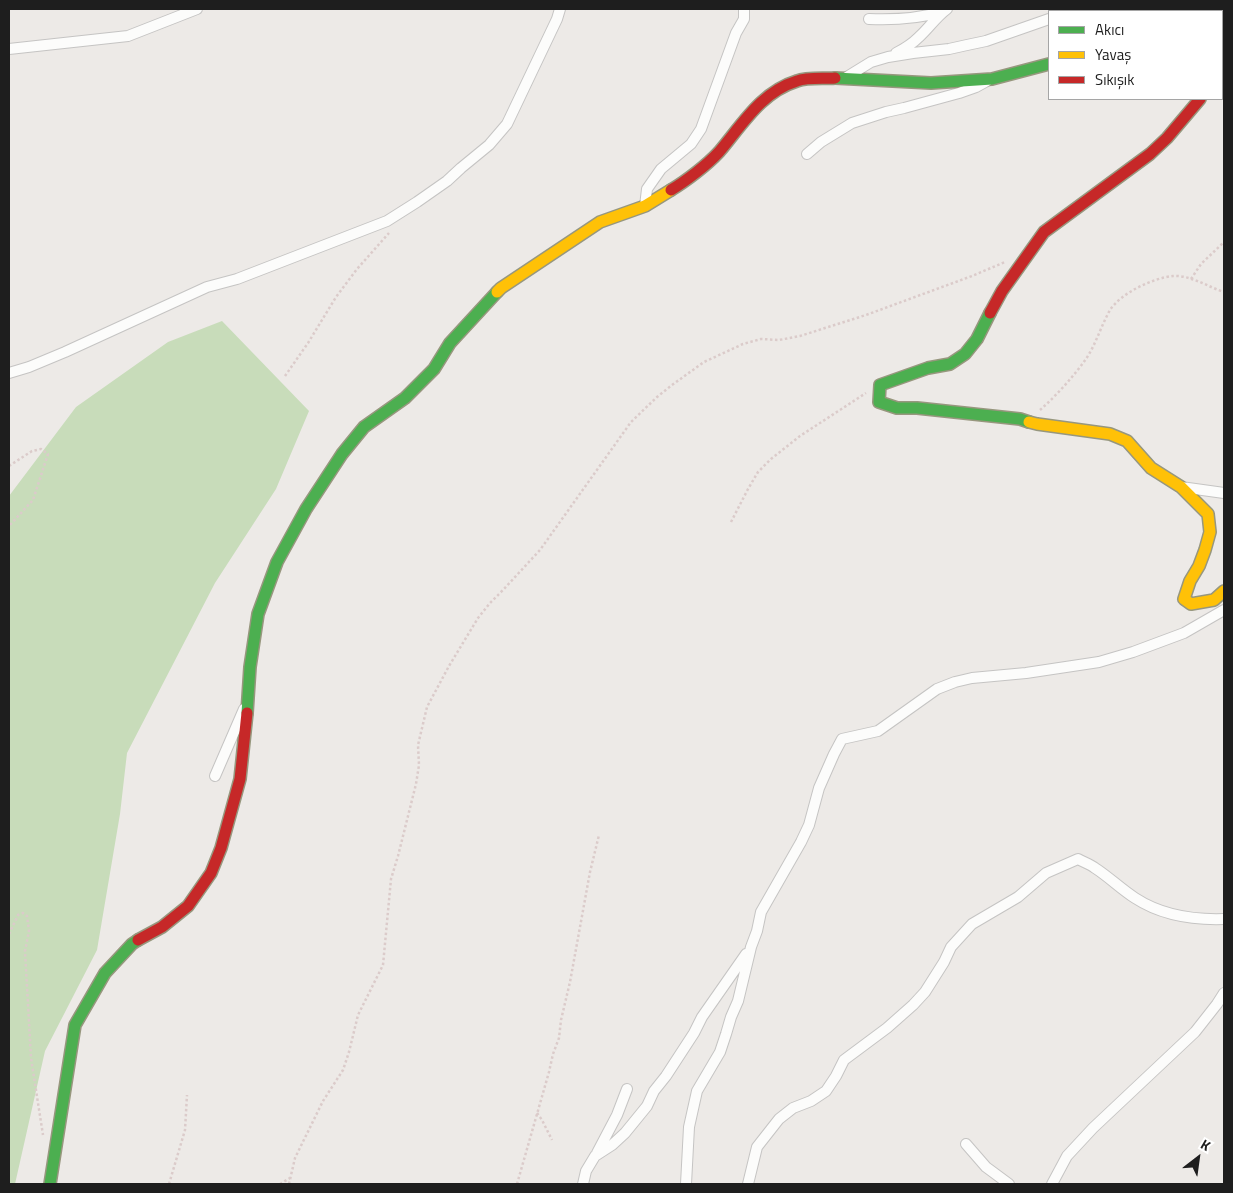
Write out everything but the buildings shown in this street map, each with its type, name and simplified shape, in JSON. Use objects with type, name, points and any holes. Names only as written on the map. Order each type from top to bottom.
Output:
[{"type":"street","points":[[9,49],[128,36],[197,9]]},
{"type":"street","points":[[9,372],[29,367],[65,352],[207,287],[237,279],[387,221],[431,193],[489,145],[507,124],[560,9]]},
{"type":"street","points":[[645,206],[647,189],[661,169],[692,144],[701,129],[736,34],[744,19],[744,9]]},
{"type":"street","points":[[869,19],[924,17],[946,10]]},
{"type":"street","points":[[888,57],[904,49],[919,37],[946,10]]},
{"type":"street","points":[[844,78],[871,62],[888,57],[913,52],[949,49],[986,41],[1048,19]]},
{"type":"street","points":[[50,1184],[75,1025],[105,973],[132,944],[162,927],[188,906],[211,873],[221,848],[240,779],[250,667],[258,614],[277,562],[306,509],[342,454],[364,427],[405,398],[434,369],[450,343],[501,288],[600,222],[645,206],[683,184],[717,154],[757,105],[778,89],[798,80],[844,78],[930,83],[992,79],[1048,64]]},
{"type":"street","points":[[807,154],[821,142],[852,123],[959,93],[992,79]]},
{"type":"street","points":[[1199,100],[1167,138],[1150,154],[1044,232],[1002,291],[977,340],[965,354],[950,364],[928,368],[880,385],[879,402],[897,408],[917,408],[1020,419],[1038,424],[1110,434],[1127,441],[1151,468],[1181,487],[1208,514],[1210,532],[1199,566],[1190,581],[1184,599],[1191,604],[1214,600],[1224,591]]},
{"type":"street","points":[[1181,487],[1224,493]]},
{"type":"street","points":[[596,1156],[612,1145],[636,1120],[666,1076],[702,1017],[742,962],[757,931],[761,912],[809,825],[819,788],[842,739],[878,731],[937,689],[955,682],[972,678],[1026,673],[1099,662],[1184,634],[1224,610]]},
{"type":"street","points":[[215,776],[248,702]]},
{"type":"street","points":[[748,1184],[757,1147],[779,1119],[793,1108],[811,1101],[826,1091],[844,1060],[887,1028],[913,1005],[925,992],[944,962],[951,946],[972,924],[1018,897],[1046,873],[1078,860],[1094,867],[1136,899],[1152,908],[1206,920],[1224,919]]},
{"type":"street","points":[[686,1184],[689,1128],[697,1091],[720,1052],[738,1001],[750,947]]},
{"type":"street","points":[[1052,1184],[1067,1156],[1093,1128],[1195,1032],[1224,993]]},
{"type":"street","points":[[583,1184],[586,1171],[609,1132],[627,1089]]},
{"type":"street","points":[[966,1144],[986,1167],[1009,1184]]},
{"type":"path","points":[[285,376],[336,297],[357,269],[392,229]]},
{"type":"path","points":[[1191,279],[1201,264],[1224,242]]},
{"type":"path","points":[[289,1184],[295,1158],[323,1101],[343,1070],[358,1015],[383,965],[391,878],[416,784],[419,765],[418,745],[427,707],[478,618],[540,550],[631,422],[672,385],[704,362],[743,344],[762,339],[779,340],[800,336],[866,315],[989,269],[1012,258]]},
{"type":"path","points":[[1020,419],[1038,412],[1064,386],[1087,358],[1111,309],[1124,296],[1156,280],[1174,276],[1191,279],[1224,292]]},
{"type":"path","points":[[731,522],[758,472],[771,459],[800,436],[880,385]]},
{"type":"path","points":[[9,466],[32,451],[41,449],[48,454],[34,500],[9,526]]},
{"type":"path","points":[[517,1184],[558,1038],[599,835]]},
{"type":"path","points":[[9,934],[18,915],[23,913],[27,916],[29,931],[25,952],[31,1058],[43,1135]]},
{"type":"path","points":[[169,1184],[185,1130],[187,1096]]},
{"type":"path","points":[[537,1113],[552,1140]]},
{"type":"path","points":[[280,1184],[290,1178]]},
{"type":"green space","points":[[222,321],[309,411],[276,489],[215,583],[127,753],[120,814],[97,950],[45,1051],[15,1184],[9,1184],[9,496],[76,407],[168,342]]},
{"type":"traffic: fast","points":[[835,78],[931,83],[992,79],[1048,64]]},
{"type":"traffic: fast","points":[[247,713],[250,667],[258,614],[277,562],[306,509],[342,454],[364,427],[405,398],[434,369],[450,343],[497,292]]},
{"type":"traffic: fast","points":[[990,313],[977,339],[965,354],[950,364],[928,368],[880,385],[879,402],[897,408],[917,408],[1020,419],[1029,422]]},
{"type":"traffic: fast","points":[[50,1184],[75,1025],[105,973],[138,940]]},
{"type":"traffic: slow","points":[[497,292],[600,222],[645,206],[671,190]]},
{"type":"traffic: slow","points":[[1029,422],[1110,434],[1127,441],[1151,468],[1181,487],[1208,514],[1210,532],[1199,566],[1190,581],[1184,599],[1191,604],[1214,600],[1224,591]]},
{"type":"traffic: jam","points":[[671,190],[714,157],[753,110],[773,93],[784,86],[801,80],[835,78]]},
{"type":"traffic: jam","points":[[990,313],[1002,291],[1044,232],[1150,154],[1167,138],[1199,100]]},
{"type":"traffic: jam","points":[[138,940],[162,927],[188,906],[211,873],[221,848],[240,779],[247,713]]}]
